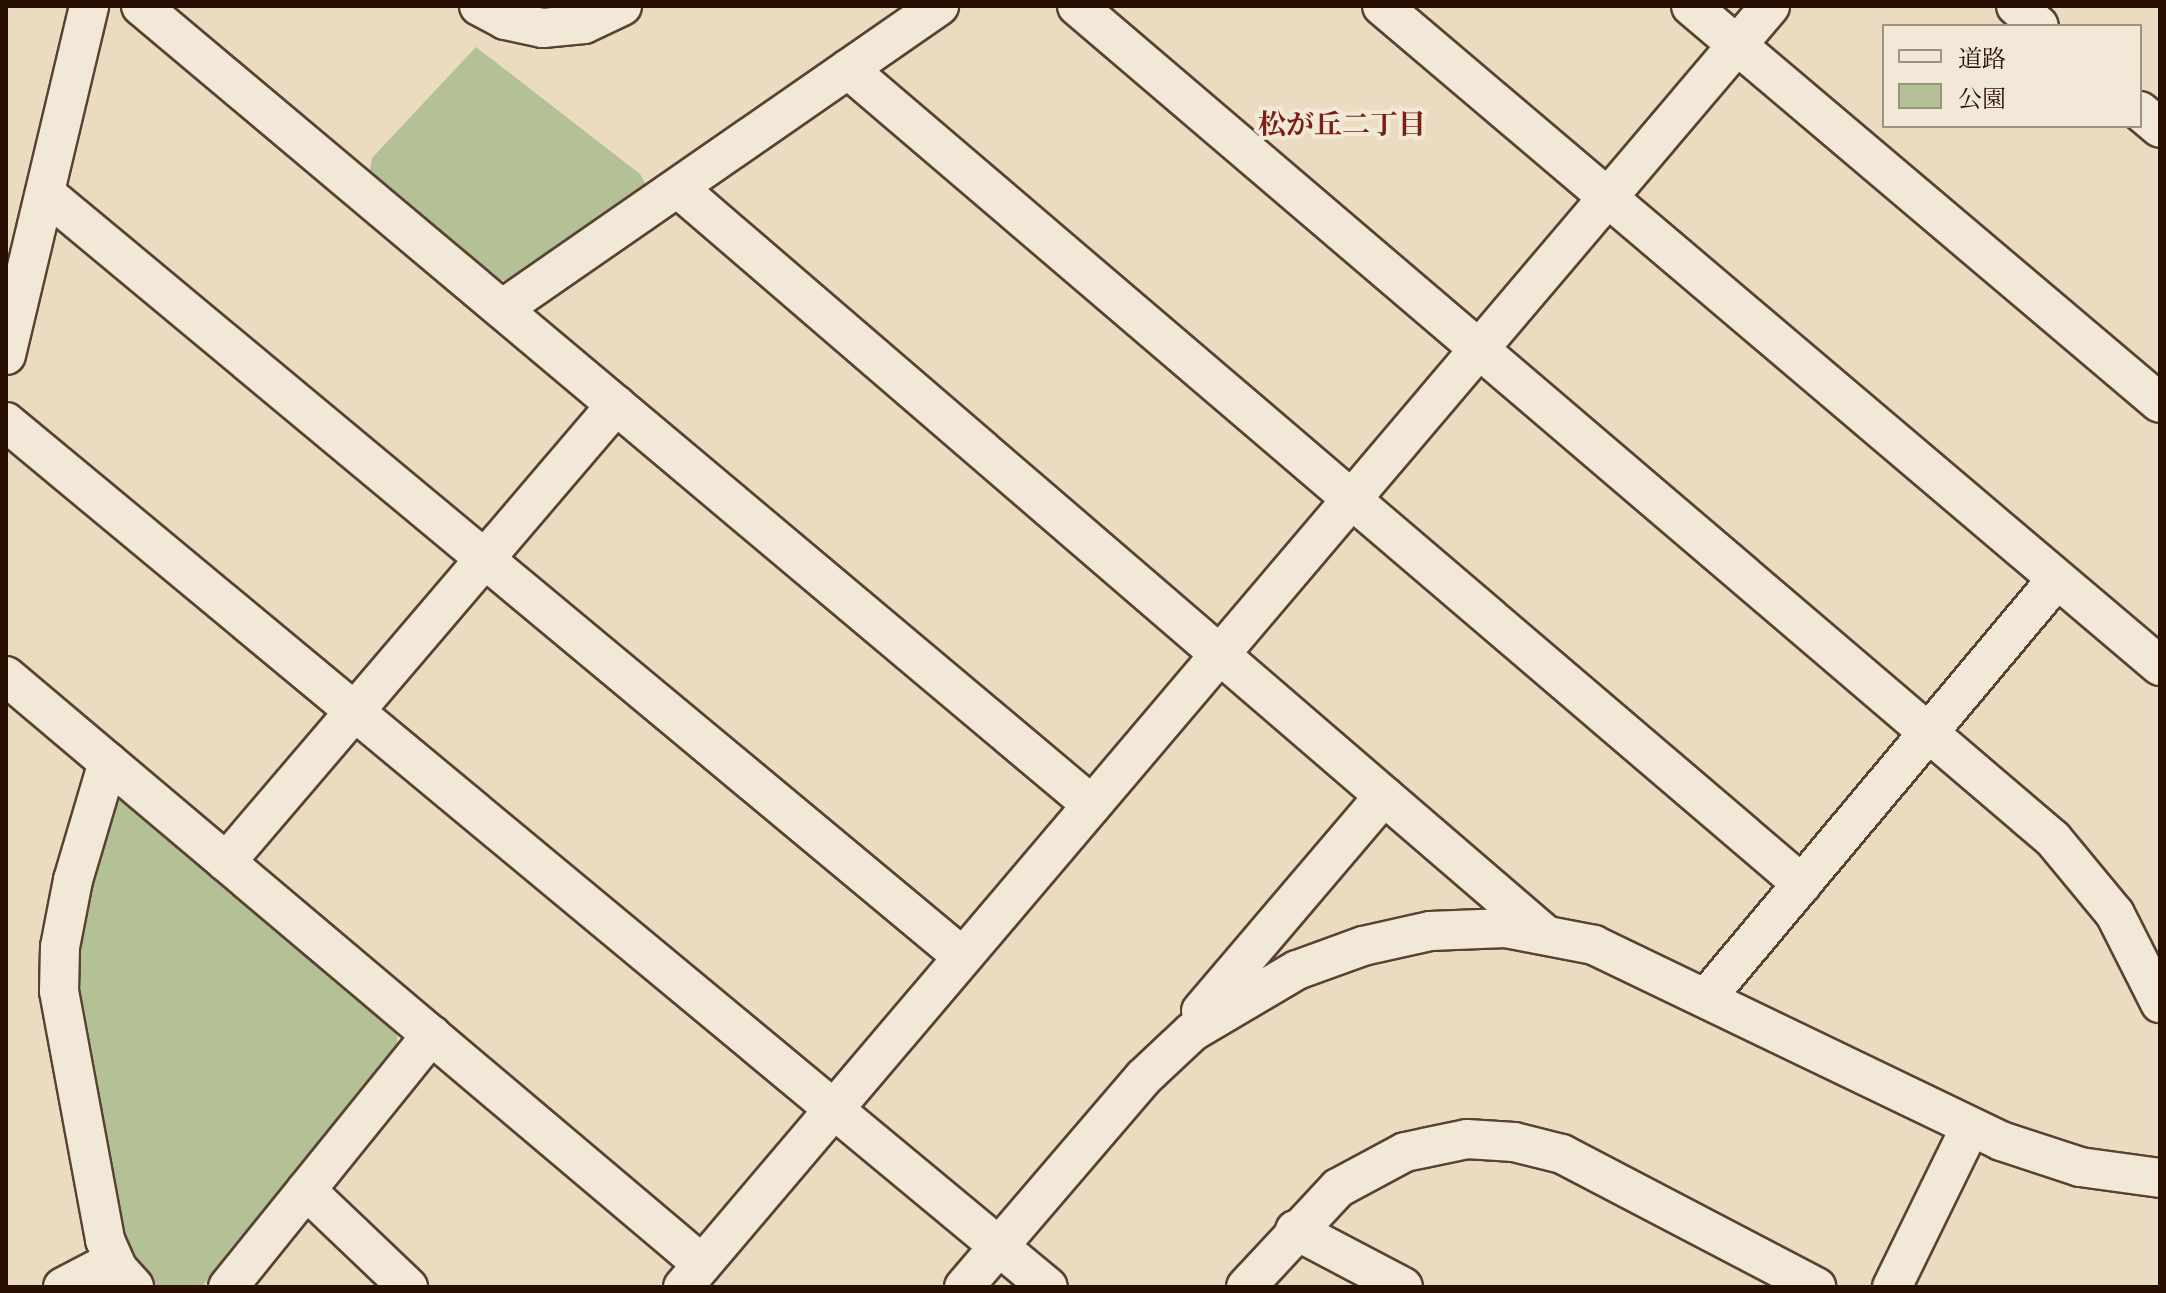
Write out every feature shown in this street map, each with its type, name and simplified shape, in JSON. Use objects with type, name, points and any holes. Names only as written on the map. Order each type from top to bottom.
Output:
[{"type":"street","points":[[6,355],[89,6]]},
{"type":"street","points":[[141,6],[1092,805]]},
{"type":"street","points":[[479,6],[505,20],[543,28],[584,24],[622,6]]},
{"type":"street","points":[[502,309],[939,6]]},
{"type":"street","points":[[1077,6],[2075,860],[2115,914],[2160,1003]]},
{"type":"street","points":[[1382,6],[2160,666]]},
{"type":"street","points":[[1691,6],[2160,403]]},
{"type":"street","points":[[6,676],[431,1035],[693,1276],[1770,6]]},
{"type":"street","points":[[2016,6],[2037,24]]},
{"type":"street","points":[[848,69],[1802,884]]},
{"type":"street","points":[[2142,113],[2160,128]]},
{"type":"street","points":[[678,188],[1543,933]]},
{"type":"street","points":[[45,193],[963,957]]},
{"type":"street","points":[[226,862],[616,405]]},
{"type":"street","points":[[6,422],[1048,1287]]},
{"type":"street","points":[[1707,997],[2057,579]]},
{"type":"street","points":[[63,1287],[123,1274],[68,1046],[59,974],[76,868],[108,762]]},
{"type":"street","points":[[964,1287],[1384,796]]},
{"type":"street","points":[[1144,1077],[1192,1032],[1229,1006],[1297,970],[1363,946],[1457,929],[1543,933],[1617,953],[1970,1128],[2080,1167],[2160,1178]]},
{"type":"street","points":[[228,1287],[431,1035]]},
{"type":"street","points":[[1892,1287],[1970,1128]]},
{"type":"street","points":[[1246,1287],[1295,1230],[1338,1188],[1405,1152],[1455,1140],[1514,1142],[1584,1163],[1816,1287]]},
{"type":"street","points":[[306,1190],[408,1287]]},
{"type":"street","points":[[1295,1230],[1403,1287]]},
{"type":"green space","points":[[476,47],[640,174],[646,185],[508,281],[492,279],[369,175],[372,158]]},
{"type":"green space","points":[[124,793],[396,1027],[398,1048],[202,1287],[156,1287],[123,1249],[70,969],[109,796]]},
{"type":"district","name":"松が丘二丁目","points":[[1342,125]]}]
